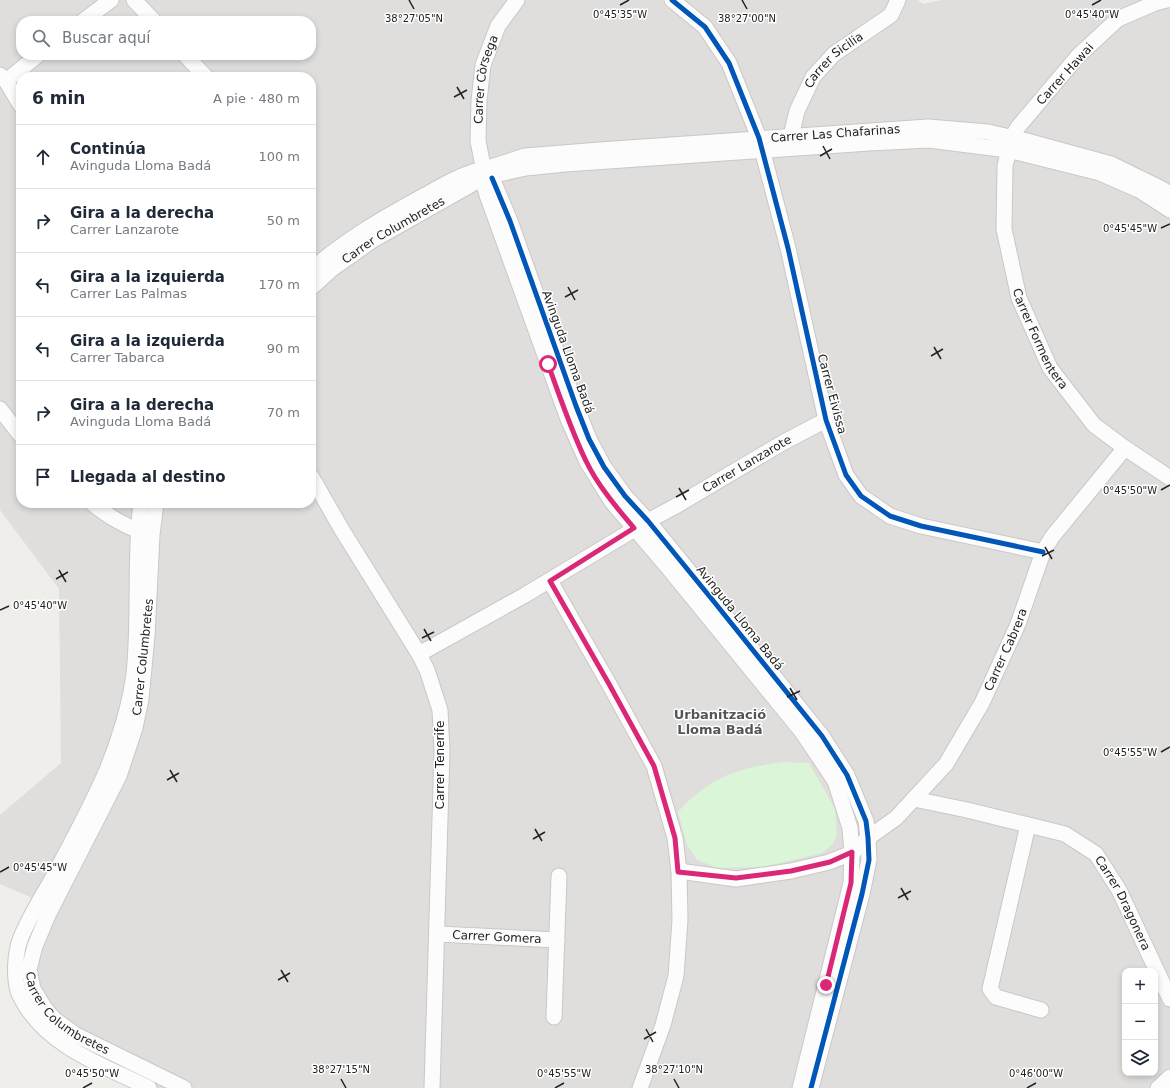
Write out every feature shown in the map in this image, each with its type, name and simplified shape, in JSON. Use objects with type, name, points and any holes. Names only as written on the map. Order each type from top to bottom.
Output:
[{"type":"street","points":[[90,16],[111,0]]},
{"type":"street","points":[[134,0],[149,16]]},
{"type":"street","name":"Carrer Còrsega","points":[[486,174],[478,141],[479,101],[484,65],[498,26],[517,0]]},
{"type":"street","points":[[672,0],[705,27],[729,63],[761,145]]},
{"type":"street","name":"Carrer Sicilia","points":[[791,136],[797,111],[813,77],[834,54],[891,15],[898,0]]},
{"type":"street","name":"Carrer Hawai","points":[[1010,143],[1078,56],[1118,19],[1155,3],[1167,0]]},
{"type":"street","points":[[16,98],[3,78],[30,60]]},
{"type":"street","points":[[190,60],[201,72]]},
{"type":"street","name":"Carrer Las Chafarinas","points":[[761,145],[791,136],[928,127],[988,132],[1010,143],[1100,173],[1139,190],[1170,210]]},
{"type":"street","name":"Carrer Las Chafarinas","points":[[486,174],[525,156],[600,150],[930,140],[1010,143],[1111,164],[1170,194]]},
{"type":"street","name":"Carrer Formentera","points":[[1010,143],[1005,166],[1004,229],[1019,298],[1050,368],[1094,425],[1170,478]]},
{"type":"street","name":"Carrer Eivissa","points":[[761,145],[788,248],[826,420],[846,475],[861,496],[890,516],[921,526],[1043,552]]},
{"type":"street","name":"Carrer Columbretes","points":[[316,265],[326,256],[403,207],[465,174],[486,174]]},
{"type":"street","name":"Carrer Columbretes","points":[[316,283],[332,269],[373,240],[486,174]]},
{"type":"street","name":"Avinguda Lloma Badá","points":[[486,174],[510,221],[589,438],[604,467],[625,496],[648,521],[822,736],[847,776],[866,821],[869,860],[862,894],[811,1088]]},
{"type":"street","name":"Avinguda Lloma Badá","points":[[486,174],[490,202],[566,412],[587,462],[612,502],[802,732],[835,782],[850,828],[852,852],[851,883],[800,1088]]},
{"type":"street","points":[[0,408],[16,429]]},
{"type":"street","name":"Carrer Lanzarote","points":[[419,654],[550,581],[634,528],[674,507],[784,442],[826,420]]},
{"type":"street","name":"Carrer Cabrera","points":[[678,872],[736,878],[791,871],[830,862],[852,852],[868,838],[896,818],[946,764],[982,703],[1018,624],[1043,552],[1052,537],[1125,448]]},
{"type":"street","name":"Carrer Tenerife","points":[[316,485],[342,530],[419,654],[427,670],[440,710],[442,751],[439,824],[438,934],[432,1088]]},
{"type":"street","points":[[99,508],[145,533]]},
{"type":"street","name":"Carrer Columbretes","points":[[142,508],[145,533],[146,644],[141,699],[135,728],[119,776],[48,916],[35,946],[30,969],[33,989],[44,1007],[54,1019],[76,1035],[184,1088]]},
{"type":"street","name":"Carrer Columbretes","points":[[149,1088],[73,1051],[47,1032],[31,1015],[18,991],[16,963],[20,941],[82,824],[107,771],[123,722],[134,674],[137,613],[145,533],[154,508]]},
{"type":"street","points":[[550,581],[654,766],[675,838],[680,920],[676,976],[663,1025],[640,1088]]},
{"type":"street","name":"Carrer Dragonera","points":[[914,799],[967,810],[1065,834],[1096,854],[1119,890],[1170,999]]},
{"type":"street","points":[[1028,825],[990,989],[996,997],[1041,1010]]},
{"type":"street","points":[[554,1017],[559,876]]},
{"type":"street","name":"Carrer Gomera","points":[[438,934],[557,940]]},
{"type":"street","points":[[1158,1088],[1170,1077]]},
{"type":"shaded area","points":[[0,0],[918,0],[923,4],[942,0],[1170,0],[1170,1088],[149,1088],[73,1051],[31,1015],[16,963],[40,901],[0,884],[0,815],[61,763],[59,589],[0,510]]},
{"type":"green space","points":[[782,762],[809,763],[835,809],[837,834],[833,844],[822,853],[763,867],[718,868],[697,860],[687,845],[678,812],[702,790],[725,776],[738,771]]},
{"type":"cycle path","points":[[672,0],[705,27],[729,63],[759,138],[788,248],[826,420],[846,475],[861,496],[890,516],[921,526],[1043,552]]},
{"type":"cycle path","points":[[492,178],[510,221],[576,406],[589,439],[604,467],[625,496],[648,521],[822,736],[847,775],[866,821],[869,860],[862,894],[811,1088]]},
{"type":"district","name":"Urbanització Lloma Badá","points":[[720,722]]},
{"type":"route","points":[[548,364],[568,419],[587,462],[612,502],[634,528],[550,581],[654,766],[675,838],[678,872],[736,878],[791,871],[830,862],[852,852],[851,883],[826,985]]}]
